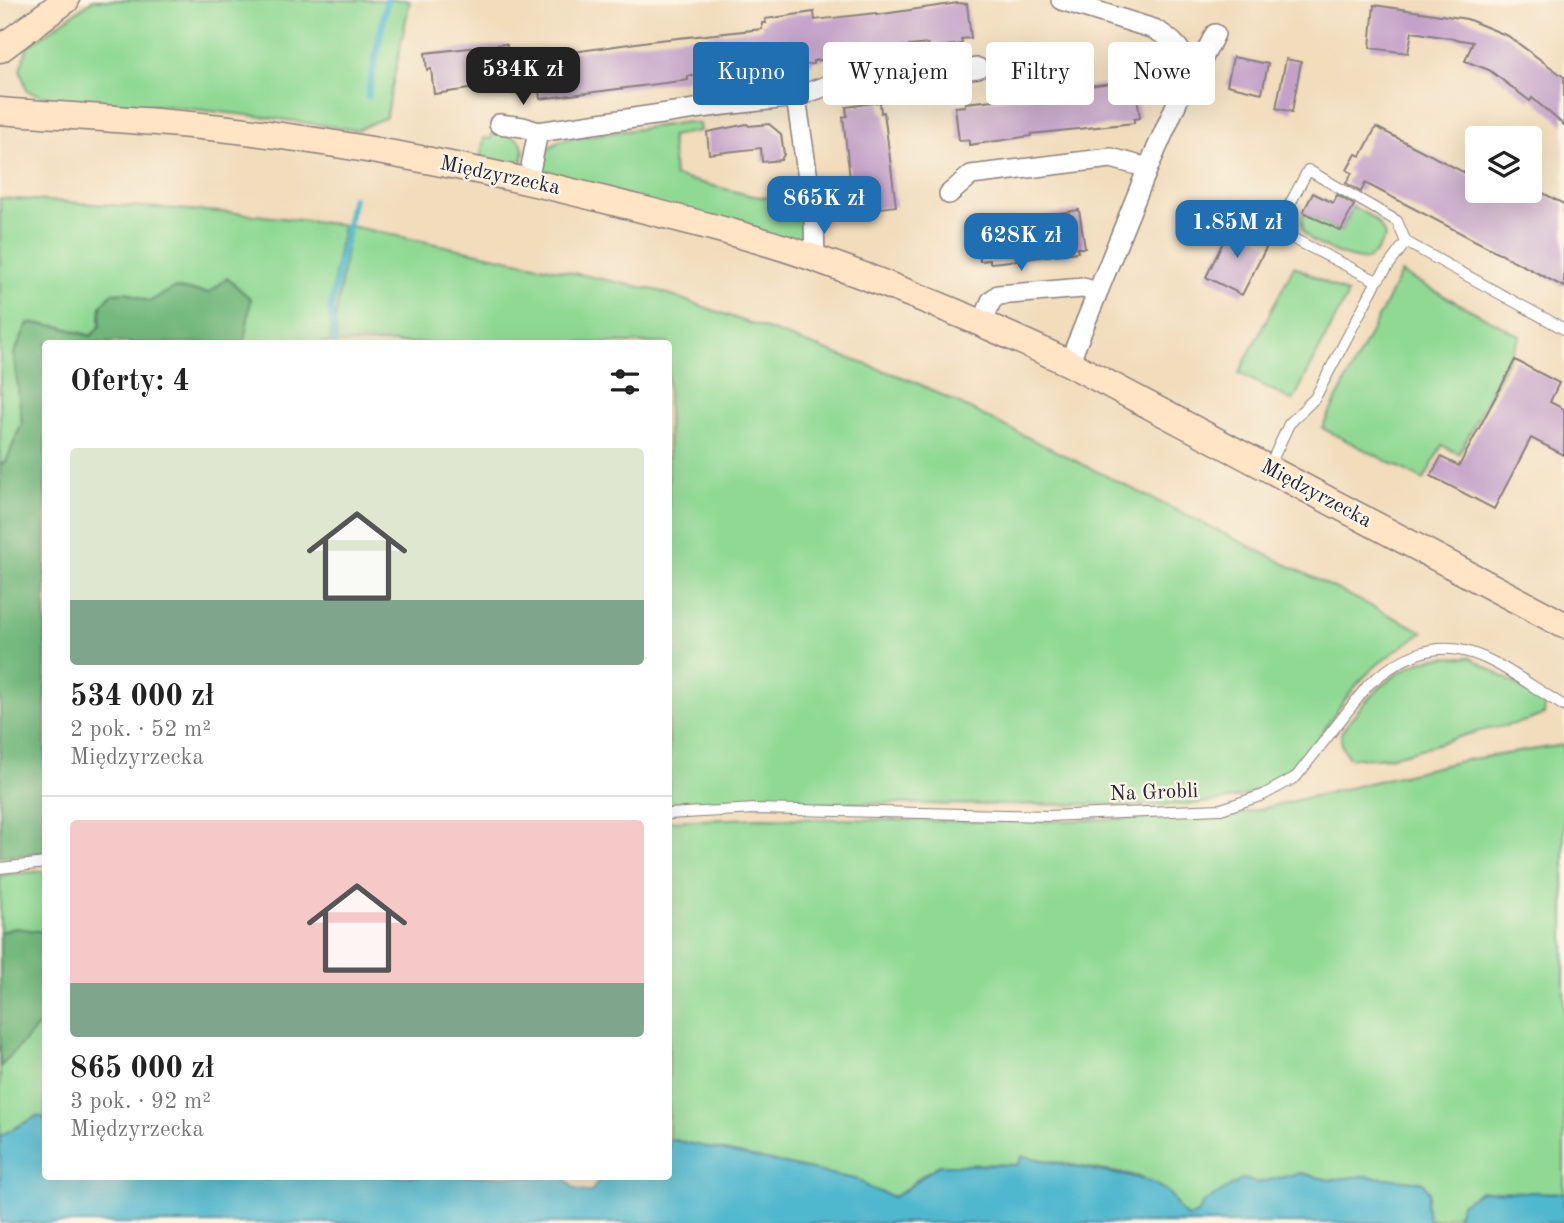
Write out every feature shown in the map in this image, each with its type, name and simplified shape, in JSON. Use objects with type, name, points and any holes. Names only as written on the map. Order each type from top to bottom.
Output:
[{"type":"street","points":[[0,49],[66,0]]},
{"type":"street","points":[[1061,0],[1154,29],[1173,42]]},
{"type":"street","points":[[1210,42],[1214,34]]},
{"type":"street","points":[[809,92],[826,86],[978,68]]},
{"type":"street","points":[[499,124],[538,132],[737,105]]},
{"type":"street","points":[[797,105],[814,220],[815,258]]},
{"type":"street","points":[[1069,363],[1176,105]]},
{"type":"street","name":"Międzyrzecka","points":[[0,111],[159,122],[281,135],[390,152],[528,181],[701,224],[815,258],[1069,363],[1564,625]]},
{"type":"street","points":[[528,181],[538,132]]},
{"type":"street","points":[[949,194],[971,175],[1111,158],[1148,168]]},
{"type":"street","points":[[982,325],[991,301],[998,295],[1083,288],[1097,292]]},
{"type":"lane","points":[[1377,281],[1276,230],[1308,170],[1397,221],[1406,242],[1564,329]]},
{"type":"lane","points":[[1268,468],[1289,424],[1315,398],[1377,281],[1406,242]]},
{"type":"lane","name":"Na Grobli","points":[[672,814],[755,809],[1047,816],[1221,809],[1263,795],[1296,778],[1369,684],[1413,656],[1440,648],[1470,651],[1489,658],[1564,706]]},
{"type":"lane","points":[[0,868],[42,863]]},
{"type":"green space","points":[[93,0],[410,0],[386,117],[357,130],[166,106],[58,101],[27,91],[20,69],[28,46]]},
{"type":"green space","points":[[687,122],[699,124],[700,131],[671,136],[674,176],[753,196],[800,202],[805,239],[800,245],[545,175],[542,169],[544,154],[562,140]]},
{"type":"green space","points":[[492,133],[512,137],[521,143],[524,154],[522,163],[514,168],[480,161],[484,138],[491,139]]},
{"type":"green space","points":[[0,198],[237,213],[343,225],[329,309],[331,340],[244,340],[248,319],[209,293],[174,288],[149,302],[127,292],[101,306],[100,326],[91,336],[58,326],[14,354],[22,423],[6,462],[0,464]]},
{"type":"green space","points":[[1353,207],[1377,222],[1385,237],[1377,251],[1367,260],[1325,248],[1303,232],[1303,212],[1341,231]]},
{"type":"green space","points":[[350,226],[659,291],[913,381],[1424,632],[1364,677],[1351,691],[1308,753],[1295,766],[1280,779],[1244,796],[1203,803],[1160,805],[672,805],[672,340],[337,340],[335,321]]},
{"type":"green space","points":[[1294,266],[1348,294],[1293,401],[1239,373]]},
{"type":"green space","points":[[1401,273],[1520,336],[1459,454],[1442,445],[1424,480],[1322,428]]},
{"type":"green space","points":[[227,278],[251,299],[244,340],[42,340],[42,853],[0,857],[0,464],[6,462],[22,423],[14,354],[28,323],[58,326],[91,336],[100,326],[101,306],[112,293],[127,292],[149,302],[174,288],[209,293]]},
{"type":"green space","points":[[1470,657],[1545,702],[1544,714],[1397,755],[1381,758],[1348,757],[1342,746],[1341,733],[1370,697],[1394,676],[1436,658]]},
{"type":"green space","points":[[1564,745],[1564,1193],[1481,1191],[1452,1216],[1437,1220],[1428,1219],[1426,1204],[1429,1193],[1423,1182],[1364,1176],[1329,1180],[1301,1173],[1257,1183],[1189,1218],[1141,1177],[1022,1156],[1017,1165],[936,1168],[893,1197],[869,1188],[858,1180],[672,1140],[672,821],[759,818],[1028,822],[1235,815],[1465,760]]},
{"type":"green space","points":[[42,871],[42,932],[16,928],[0,932],[0,875]]},
{"type":"green space","points":[[16,928],[42,932],[42,1028],[40,1024],[0,1067],[0,932]]},
{"type":"green space","points":[[40,1023],[42,1117],[37,1116],[0,1136],[0,1067]]},
{"type":"water","points":[[37,1116],[42,1117],[42,1180],[566,1180],[575,1188],[591,1192],[598,1180],[672,1180],[672,1140],[858,1180],[869,1188],[893,1197],[940,1165],[1017,1165],[1022,1156],[1148,1181],[1169,1193],[1189,1218],[1199,1213],[1202,1204],[1243,1179],[1257,1183],[1301,1173],[1329,1180],[1364,1176],[1423,1182],[1429,1193],[1426,1204],[1428,1218],[1436,1223],[0,1223],[0,1136]]},
{"type":"water","points":[[1481,1191],[1564,1193],[1564,1223],[1446,1223],[1456,1219],[1461,1204]]},
{"type":"building","points":[[967,4],[971,38],[961,39],[962,42],[823,42],[823,60],[813,61],[813,64],[809,65],[809,42],[693,42],[693,76],[688,76],[688,80],[540,99],[539,91],[512,94],[511,83],[434,94],[431,69],[427,70],[425,53],[505,44],[508,63],[650,41],[762,29],[762,23],[766,23],[765,19],[814,12],[815,20]]},
{"type":"building","points":[[1374,5],[1467,19],[1508,36],[1564,77],[1564,125],[1532,98],[1530,101],[1489,70],[1465,61],[1473,42],[1412,32],[1408,53],[1370,48]]},
{"type":"building","points":[[1233,57],[1268,64],[1262,93],[1227,85]]},
{"type":"building","points":[[1286,59],[1301,62],[1292,112],[1276,108]]},
{"type":"building","points":[[1108,83],[1108,105],[1138,105],[1140,118],[1134,119],[1134,123],[1031,134],[969,145],[969,140],[959,141],[955,107],[986,101],[986,105],[1094,105],[1094,85]]},
{"type":"building","points":[[880,105],[881,113],[884,112],[896,206],[858,211],[857,204],[853,205],[843,117],[847,116],[846,107]]},
{"type":"building","points":[[747,124],[769,124],[781,134],[784,154],[781,160],[762,162],[761,148],[709,154],[707,132]]},
{"type":"building","points":[[1376,127],[1465,173],[1465,203],[1542,203],[1542,193],[1564,204],[1564,287],[1365,183],[1361,192],[1346,183],[1352,173],[1347,170],[1356,154],[1361,156]]},
{"type":"building","points":[[1313,193],[1333,203],[1337,195],[1354,205],[1341,231],[1303,212]]},
{"type":"building","points":[[1079,210],[1085,248],[1077,248],[1078,252],[1002,262],[980,261],[976,226]]},
{"type":"building","points":[[1231,226],[1268,244],[1242,295],[1206,277]]},
{"type":"building","points":[[1515,360],[1559,383],[1550,402],[1564,409],[1564,455],[1531,438],[1494,509],[1431,476],[1441,457],[1459,466]]},
{"type":"waterway","points":[[368,96],[387,0]]},
{"type":"waterway","points":[[334,340],[331,309],[353,199]]}]
